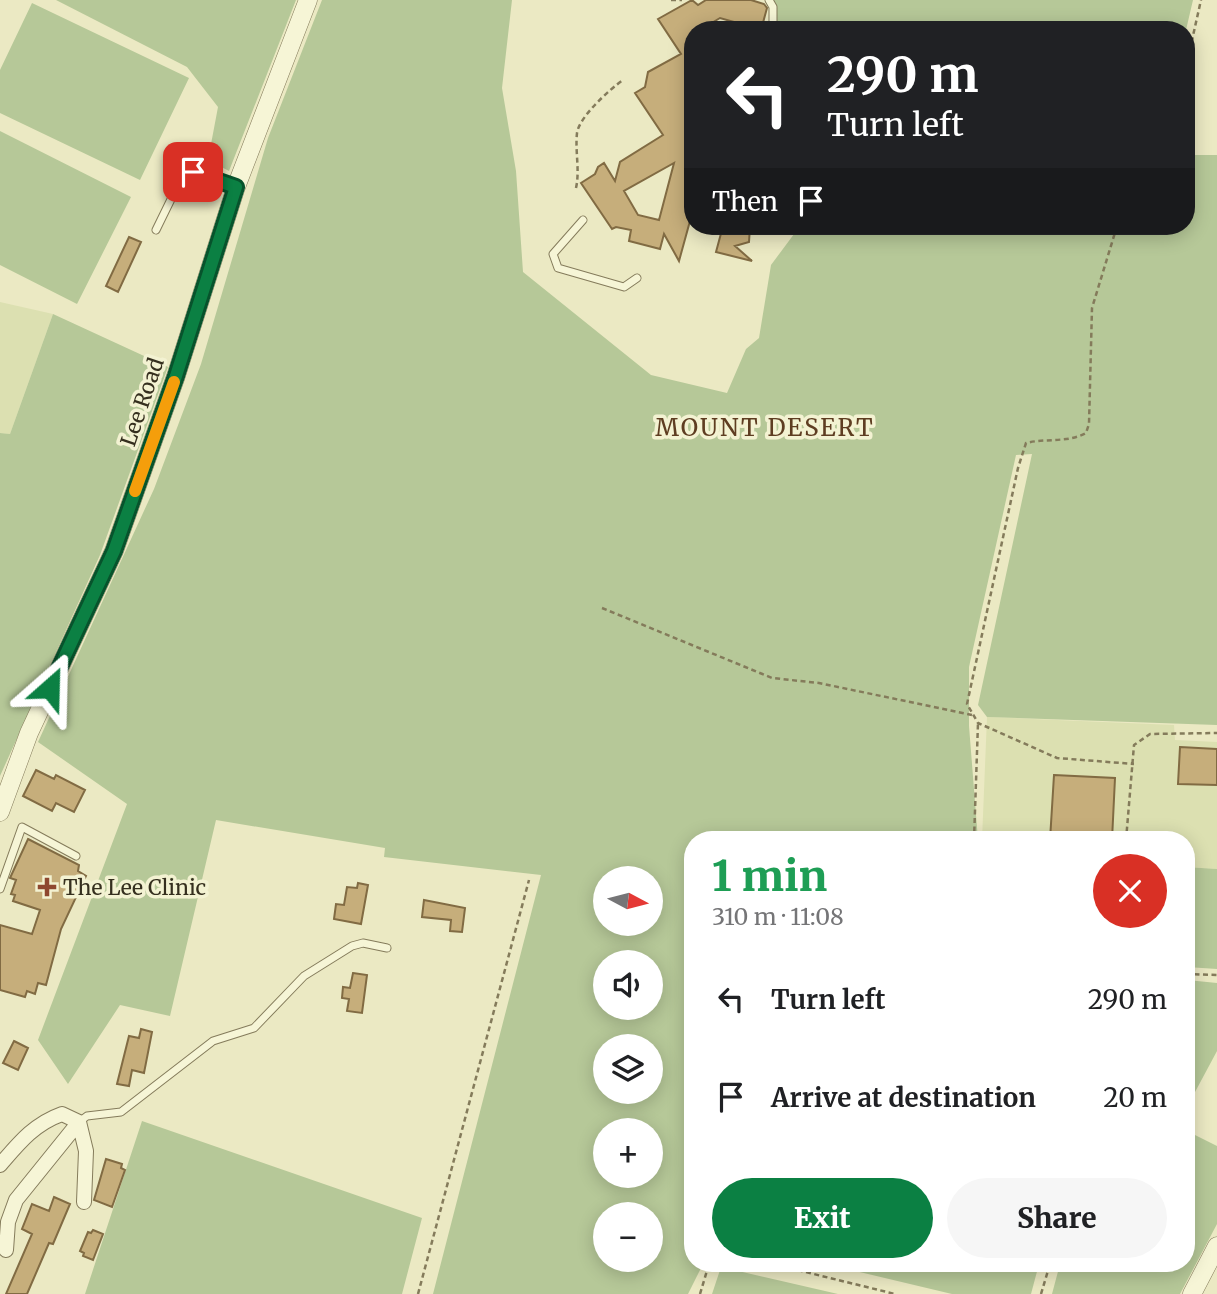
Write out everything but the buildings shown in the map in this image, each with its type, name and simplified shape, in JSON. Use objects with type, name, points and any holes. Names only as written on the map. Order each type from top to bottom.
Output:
[{"type":"street","name":"Lee Road","points":[[0,812],[29,733],[114,551],[176,376],[236,187],[308,0]]},
{"type":"street","points":[[0,1165],[26,1135],[44,1120],[62,1114],[79,1122]]},
{"type":"street","points":[[79,1122],[86,1151],[83,1202]]},
{"type":"street","points":[[6,1250],[8,1222],[16,1200],[79,1122]]},
{"type":"street","points":[[1192,1294],[1217,1247]]},
{"type":"lane","points":[[769,0],[773,7],[774,21]]},
{"type":"lane","points":[[156,230],[177,187],[193,172],[236,187]]},
{"type":"lane","points":[[583,220],[553,254],[558,268],[624,287],[637,278]]},
{"type":"lane","points":[[0,889],[22,827],[76,856]]},
{"type":"lane","points":[[79,1122],[87,1116],[121,1112],[213,1041],[254,1028],[304,976],[352,946],[363,943],[387,948]]},
{"type":"path","points":[[671,0],[687,0]]},
{"type":"path","points":[[1195,29],[1202,0]]},
{"type":"path","points":[[576,188],[579,174],[577,131],[606,92],[623,79]]},
{"type":"path","points":[[1114,235],[1092,308],[1089,424],[1086,433],[1075,439],[1042,439],[1026,443],[1017,468],[967,704],[978,723],[1057,758],[1134,764]]},
{"type":"path","points":[[602,608],[772,678],[819,683],[972,715]]},
{"type":"path","points":[[974,831],[978,723]]},
{"type":"path","points":[[1127,831],[1134,745],[1150,734],[1217,733]]},
{"type":"path","points":[[418,1294],[528,880]]},
{"type":"path","points":[[1195,974],[1217,975]]},
{"type":"path","points":[[700,1294],[707,1272]]},
{"type":"path","points":[[806,1272],[895,1294]]},
{"type":"path","points":[[1041,1294],[1047,1272]]},
{"type":"green space","points":[[56,0],[296,0],[229,171],[208,160],[218,107],[187,67]]},
{"type":"green space","points":[[322,0],[512,0],[502,88],[516,171],[523,272],[651,375],[727,393],[746,349],[759,338],[771,265],[793,235],[1195,235],[1195,155],[1217,155],[1217,725],[987,717],[978,705],[1032,454],[1016,455],[969,667],[969,726],[977,831],[684,831],[684,1272],[699,1272],[688,1294],[433,1294],[541,875],[384,857],[385,848],[216,820],[170,1016],[120,1005],[68,1084],[38,1040],[127,804],[38,742],[154,489],[201,364],[268,138]]},
{"type":"green space","points":[[771,0],[1193,0],[1188,21],[774,21]]},
{"type":"green space","points":[[32,3],[189,78],[140,180],[0,113],[0,70]]},
{"type":"green space","points":[[0,131],[131,197],[77,304],[0,265]]},
{"type":"green space","points":[[0,302],[53,314],[10,434],[0,433]]},
{"type":"green space","points":[[53,314],[168,367],[100,555],[0,776],[0,433],[10,434]]},
{"type":"green space","points":[[987,717],[1174,725],[1175,740],[1217,742],[1217,869],[1195,868],[1195,831],[982,831]]},
{"type":"green space","points":[[1195,868],[1217,869],[1217,969],[1195,968]]},
{"type":"green space","points":[[1195,981],[1217,983],[1217,1051],[1195,1092]]},
{"type":"green space","points":[[142,1121],[422,1218],[402,1294],[85,1294]]},
{"type":"green space","points":[[1195,1135],[1217,1146],[1217,1224],[1195,1266]]},
{"type":"green space","points":[[719,1272],[743,1272],[838,1294],[712,1294]]},
{"type":"green space","points":[[860,1272],[1037,1272],[1031,1294],[952,1294]]},
{"type":"green space","points":[[1058,1272],[1192,1272],[1180,1294],[1052,1294]]},
{"type":"slow traffic","points":[[135,491],[174,382]]},
{"type":"place","name":"The Lee Clinic","points":[[47,887]]},
{"type":"district","name":"MOUNT DESERT","points":[[765,427]]},
{"type":"route","points":[[50,688],[114,551],[176,376],[236,187],[193,172]]}]
